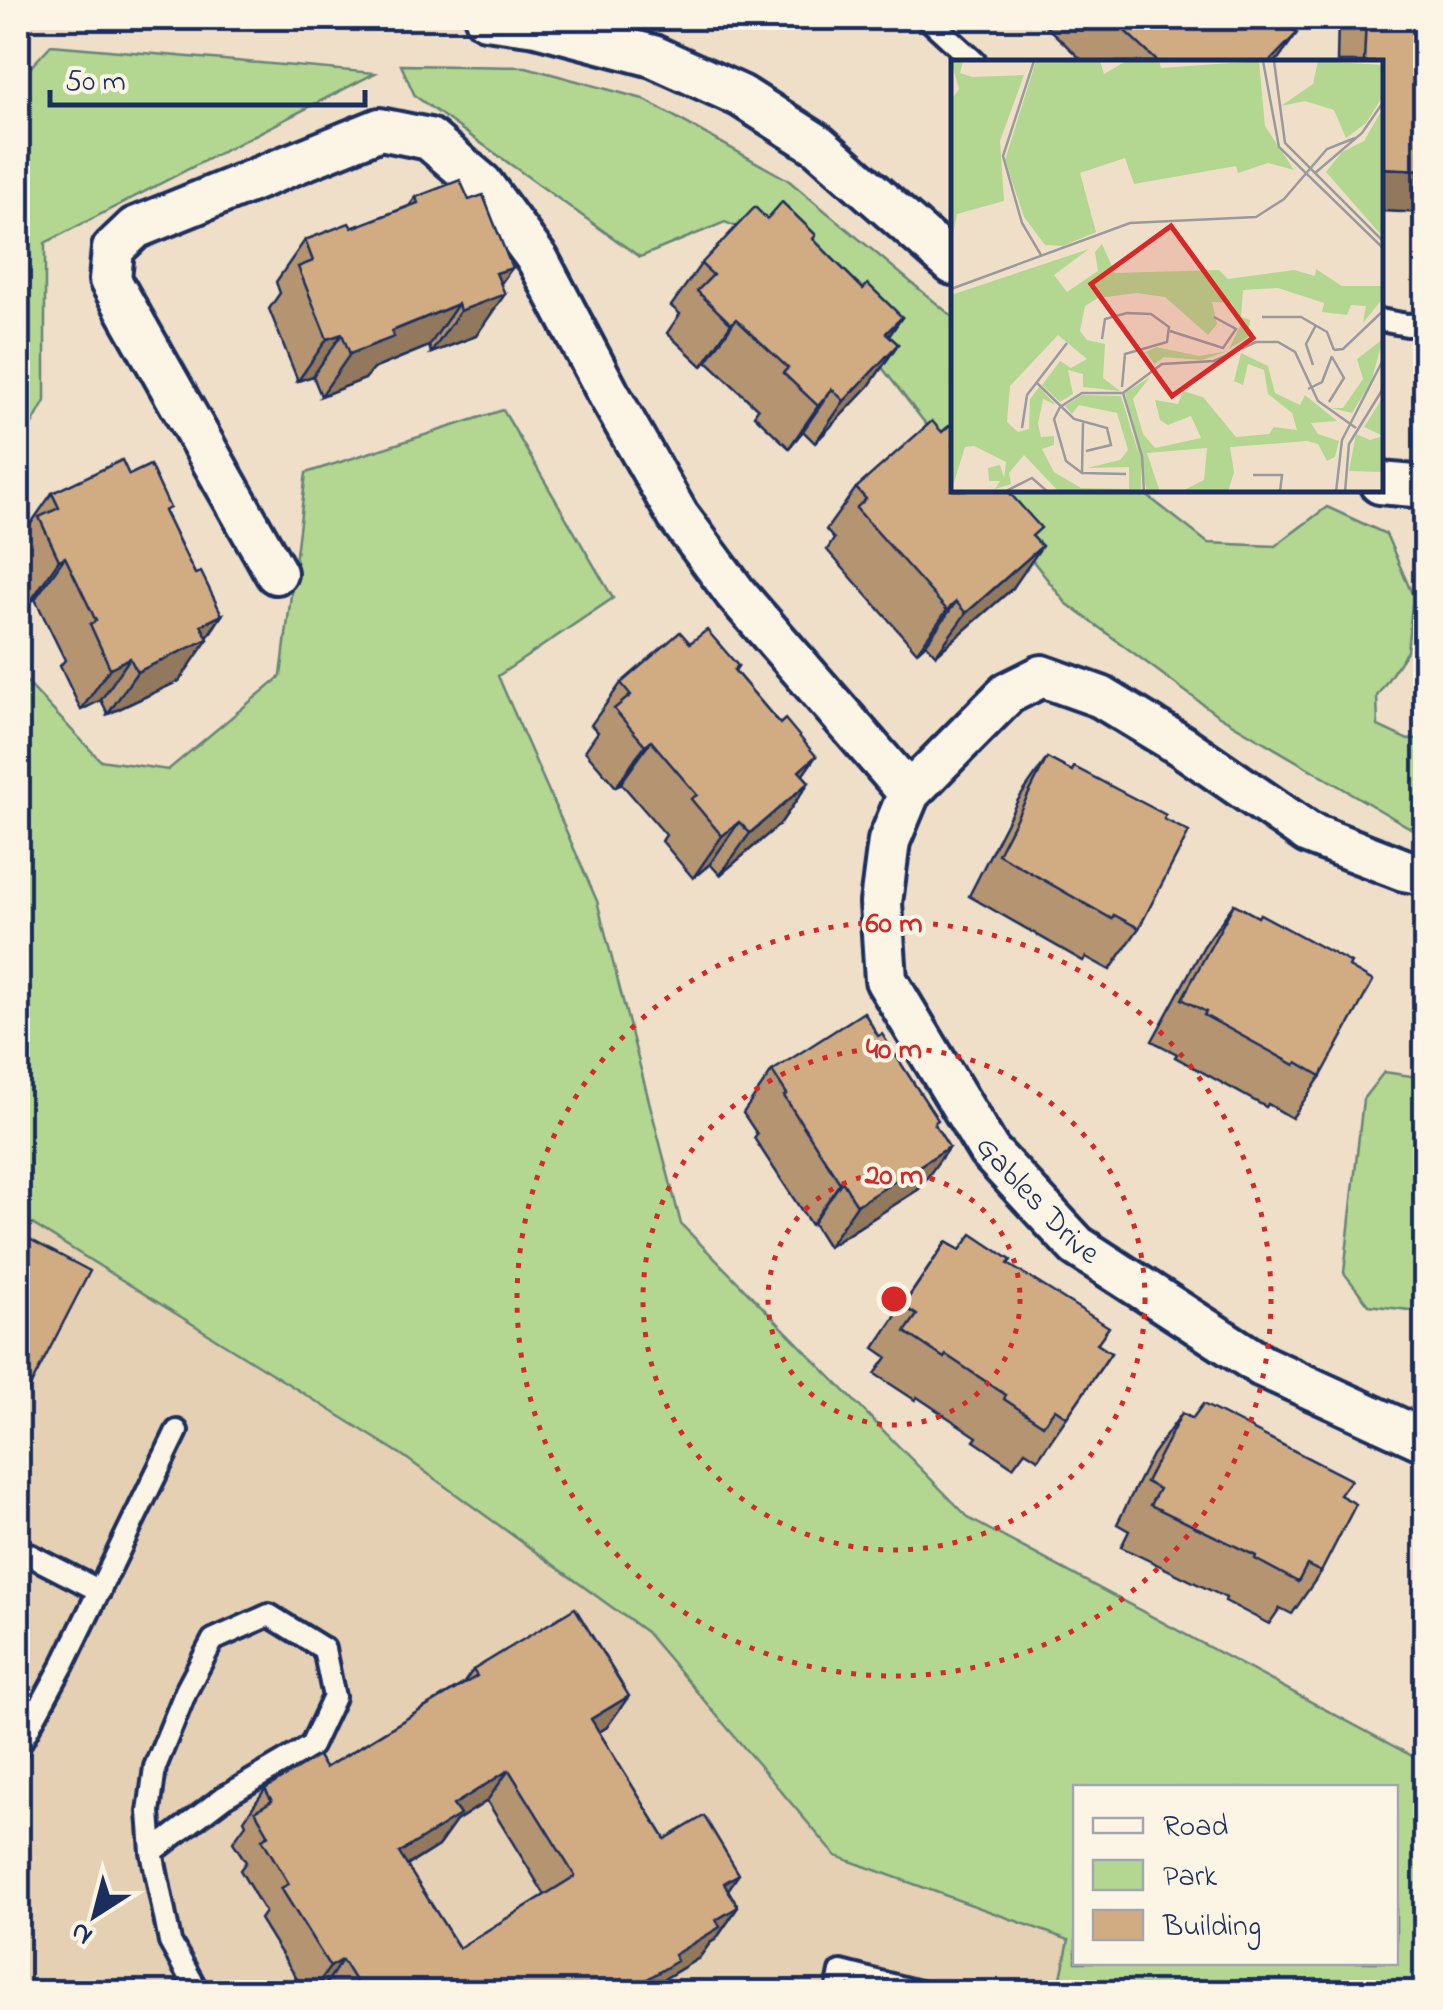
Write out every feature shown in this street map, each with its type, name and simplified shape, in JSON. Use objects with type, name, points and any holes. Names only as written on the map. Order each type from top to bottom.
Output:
[{"type":"street","points":[[486,18],[536,25],[652,56],[741,96],[818,144],[951,262]]},
{"type":"street","points":[[276,573],[110,280],[114,249],[135,228],[380,129],[430,138],[482,184],[538,260],[678,516],[736,594],[909,792]]},
{"type":"street","points":[[1383,483],[1426,487]]},
{"type":"street","name":"Gables Drive","points":[[1426,874],[1404,870],[1308,834],[1182,746],[1100,697],[1042,676],[1008,694],[909,792],[889,841],[880,903],[886,980],[989,1152],[1076,1246],[1262,1366],[1426,1442]]},
{"type":"lane","points":[[927,18],[973,60]]},
{"type":"lane","points":[[1383,320],[1426,324]]},
{"type":"lane","points":[[18,1747],[64,1665],[177,1432]]},
{"type":"lane","points":[[18,1549],[100,1591]]},
{"type":"lane","points":[[152,1852],[224,1798],[311,1746],[334,1697],[324,1649],[269,1615],[214,1640],[186,1692],[155,1768],[149,1812],[152,1852],[170,1942],[198,1992]]},
{"type":"lane","points":[[838,1992],[841,1972],[919,1992]]},
{"type":"shaded area","points":[[18,943],[1073,1786],[1073,1965],[1398,1964],[1425,1992],[18,1992]]},
{"type":"green space","points":[[51,45],[375,73],[45,243],[45,401],[18,450],[18,81]]},
{"type":"green space","points":[[401,65],[526,67],[643,99],[788,180],[951,315],[951,456],[790,249],[725,222],[640,257],[415,96]]},
{"type":"green space","points":[[503,410],[613,598],[498,676],[597,901],[681,1224],[970,1519],[1425,1763],[1425,1992],[1058,1992],[1069,1940],[836,1856],[646,1632],[402,1455],[18,1215],[18,673],[100,760],[168,770],[281,676],[306,473]]},
{"type":"green space","points":[[979,492],[1143,492],[1208,543],[1275,546],[1327,507],[1386,534],[1413,596],[1407,651],[1377,696],[1378,726],[1408,740],[1425,737],[1425,827],[1412,829],[1216,714],[1066,603]]},
{"type":"green space","points":[[1384,1072],[1425,1078],[1425,1312],[1369,1305],[1344,1273],[1363,1099]]},
{"type":"building","points":[[1111,18],[1280,18],[1297,33],[1271,60],[1156,60]]},
{"type":"building","points":[[1366,18],[1426,18],[1426,170],[1383,168],[1383,60],[1364,60]]},
{"type":"building","points":[[460,180],[469,200],[483,195],[512,268],[496,273],[505,294],[460,311],[458,304],[392,331],[394,337],[350,354],[342,334],[327,339],[298,267],[313,261],[305,240],[349,223],[352,228],[418,203],[416,197]]},
{"type":"building","points":[[782,202],[863,289],[868,284],[902,317],[886,333],[898,344],[844,401],[832,389],[818,406],[783,373],[788,368],[736,319],[731,324],[697,291],[713,275],[701,264],[755,207],[767,219]]},
{"type":"building","points":[[932,421],[942,432],[950,425],[951,492],[1009,492],[1041,528],[1032,536],[1042,546],[966,613],[956,602],[947,610],[856,508],[866,499],[856,488]]},
{"type":"building","points":[[122,460],[129,475],[150,465],[170,508],[164,511],[195,574],[201,572],[222,615],[201,625],[208,639],[137,672],[130,658],[110,668],[90,624],[96,621],[65,557],[59,560],[39,517],[59,508],[52,493]]},
{"type":"building","points":[[707,630],[738,666],[734,670],[780,724],[785,719],[816,756],[799,771],[809,782],[750,833],[739,822],[722,836],[691,799],[697,795],[651,741],[645,745],[614,709],[631,695],[621,683],[680,632],[690,643]]},
{"type":"building","points":[[1047,758],[1072,771],[1074,767],[1166,815],[1164,819],[1189,832],[1139,928],[1114,915],[1112,919],[998,854]]},
{"type":"building","points":[[1234,904],[1351,963],[1349,967],[1373,981],[1321,1076],[1204,1015],[1206,1012],[1182,999]]},
{"type":"building","points":[[864,1012],[938,1120],[934,1123],[949,1147],[857,1205],[784,1096],[787,1094],[772,1071]]},
{"type":"building","points":[[18,1233],[90,1271],[18,1410]]},
{"type":"building","points":[[972,1234],[1011,1260],[1008,1264],[1109,1327],[1097,1344],[1111,1353],[1067,1417],[1055,1409],[1043,1425],[1004,1399],[1006,1395],[905,1332],[917,1315],[903,1306],[946,1242],[960,1250]]},
{"type":"building","points":[[1203,1404],[1351,1480],[1340,1495],[1356,1504],[1321,1572],[1307,1565],[1298,1582],[1255,1559],[1256,1556],[1150,1505],[1159,1489],[1146,1482],[1182,1413],[1192,1419]]},
{"type":"building","points":[[575,1608],[629,1696],[591,1719],[665,1839],[704,1816],[739,1874],[724,1883],[738,1907],[716,1920],[720,1927],[674,1955],[677,1961],[626,1992],[362,1992],[342,1960],[330,1967],[281,1888],[289,1884],[262,1839],[269,1835],[255,1811],[272,1801],[265,1789],[318,1756],[325,1768],[477,1676],[473,1670]],"holes":[[[509,1770],[575,1876],[459,1948],[399,1853],[460,1815],[453,1805]]]}]
